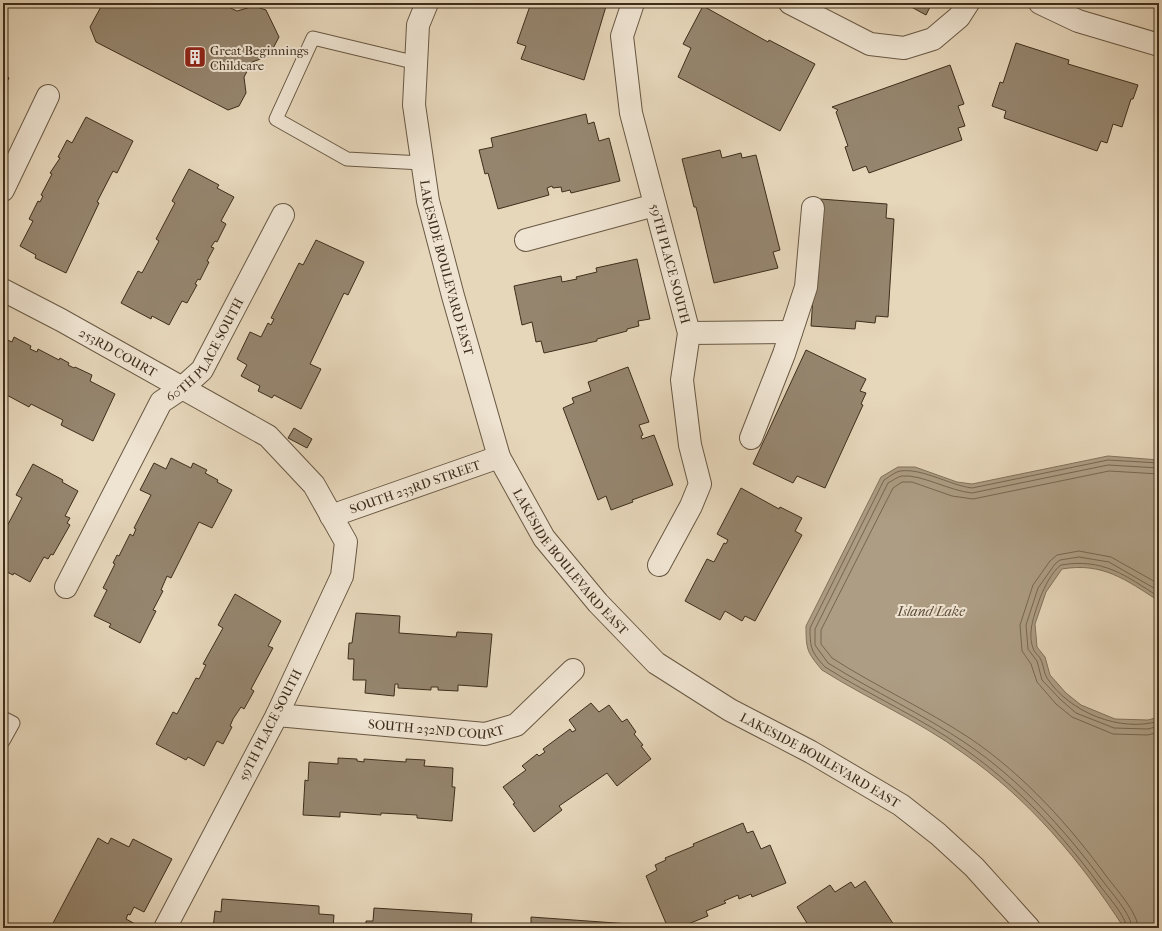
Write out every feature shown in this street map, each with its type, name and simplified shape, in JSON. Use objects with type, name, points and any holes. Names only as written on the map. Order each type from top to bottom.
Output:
[{"type":"street","name":"LAKESIDE BOULEVARD EAST","points":[[427,3],[418,25],[414,105],[428,201],[453,296],[499,457],[544,538],[598,603],[656,663],[730,710],[811,752],[901,805],[938,834],[974,867],[1028,928]]},
{"type":"street","name":"59TH PLACE SOUTH","points":[[633,3],[622,36],[631,113],[689,333],[682,380],[690,444],[700,484],[691,506],[659,565]]},
{"type":"street","points":[[790,3],[870,44],[904,48],[933,39],[959,17],[968,3]]},
{"type":"street","points":[[1040,3],[1078,21],[1159,45]]},
{"type":"street","points":[[3,190],[48,96]]},
{"type":"street","points":[[526,240],[655,205]]},
{"type":"street","points":[[751,438],[784,354],[806,288],[813,208]]},
{"type":"street","name":"60TH PLACE SOUTH","points":[[66,587],[161,402],[182,388],[202,370],[283,215]]},
{"type":"street","name":"253RD COURT","points":[[3,290],[61,320],[268,436],[314,485],[332,516]]},
{"type":"street","points":[[689,333],[791,332]]},
{"type":"street","name":"SOUTH 233RD STREET","points":[[332,516],[499,457]]},
{"type":"street","name":"59TH PLACE SOUTH","points":[[165,928],[277,715],[342,576],[346,542],[332,516]]},
{"type":"street","name":"SOUTH 232ND COURT","points":[[277,715],[485,734],[516,725],[572,670]]},
{"type":"lane","points":[[416,63],[313,38],[276,119],[347,159],[422,163]]},
{"type":"lane","points":[[3,718],[12,723],[3,741]]},
{"type":"water","name":"Island Lake","points":[[1108,456],[1159,460],[1159,601],[1114,574],[1090,568],[1062,569],[1046,592],[1035,624],[1037,647],[1045,657],[1050,675],[1066,693],[1081,705],[1115,719],[1148,720],[1159,717],[1159,928],[1124,928],[1072,855],[1032,811],[1010,790],[946,741],[822,670],[810,654],[806,640],[806,626],[881,477],[898,467],[915,467],[957,482],[972,484]]},
{"type":"building","name":"Great Beginnings Childcare","points":[[103,3],[220,3],[237,11],[254,6],[266,10],[279,37],[269,56],[252,62],[244,77],[246,93],[239,106],[228,110],[96,42],[90,27]]},
{"type":"building","points":[[531,3],[607,3],[584,80],[521,59],[526,46],[517,43]]},
{"type":"building","points":[[904,3],[932,3],[926,15]]},
{"type":"building","points":[[703,6],[768,42],[769,40],[815,64],[780,131],[678,77],[691,48],[683,44]]},
{"type":"building","points":[[1016,43],[1069,60],[1068,64],[1138,85],[1133,99],[1131,99],[1122,127],[1113,124],[1107,143],[1101,141],[1097,151],[1004,118],[1006,111],[992,106],[1000,82],[1003,83]]},
{"type":"building","points":[[950,65],[964,104],[958,106],[965,126],[958,128],[962,140],[869,173],[866,166],[853,171],[845,147],[848,146],[836,112],[838,110],[832,107]]},
{"type":"building","points":[[3,74],[9,78],[3,89]]},
{"type":"building","points":[[586,114],[588,124],[594,122],[599,141],[609,138],[620,181],[571,193],[570,190],[562,192],[561,187],[553,188],[552,186],[547,188],[549,195],[498,209],[488,173],[485,174],[479,150],[493,147],[491,138]]},
{"type":"building","points":[[86,117],[133,141],[117,173],[113,171],[97,202],[99,203],[66,273],[35,258],[36,255],[20,246],[33,221],[29,219],[38,201],[40,202],[43,196],[41,195],[52,174],[50,173],[60,158],[58,157],[67,140],[72,143]]},
{"type":"building","points":[[720,150],[722,158],[741,153],[742,158],[756,155],[780,250],[773,252],[778,268],[714,283],[696,207],[694,207],[682,159]]},
{"type":"building","points":[[189,169],[219,185],[217,188],[234,197],[221,221],[226,224],[217,242],[215,241],[211,247],[214,248],[207,261],[209,262],[200,280],[198,279],[195,284],[197,285],[187,303],[182,301],[169,325],[152,316],[151,319],[121,303],[138,271],[142,273],[159,241],[156,239],[175,203],[172,201]]},
{"type":"building","points":[[820,199],[887,204],[886,218],[894,219],[888,317],[876,316],[875,323],[856,321],[855,329],[811,326]]},
{"type":"building","points":[[316,240],[364,262],[348,295],[344,293],[310,364],[321,369],[301,409],[274,395],[272,398],[258,391],[260,386],[241,376],[247,365],[237,359],[250,332],[261,337],[268,323],[271,325],[274,319],[271,318],[299,263],[303,265]]},
{"type":"building","points":[[637,259],[650,319],[638,321],[639,326],[627,329],[627,331],[597,339],[597,341],[544,353],[541,341],[536,342],[532,322],[522,325],[514,286],[561,276],[562,282],[577,279],[576,277],[597,272],[596,268]]},
{"type":"building","points":[[14,337],[31,346],[30,349],[37,352],[38,349],[59,360],[60,358],[69,363],[68,365],[92,375],[90,381],[115,394],[93,441],[61,425],[63,420],[31,404],[29,407],[3,393],[3,338],[12,342]]},
{"type":"building","points":[[806,350],[866,379],[860,391],[866,393],[861,404],[863,405],[825,488],[797,476],[793,483],[753,464]]},
{"type":"building","points":[[628,367],[649,422],[639,425],[643,435],[641,436],[642,439],[654,435],[673,485],[632,500],[633,502],[611,510],[606,496],[598,500],[563,408],[574,403],[572,398],[591,391],[588,382]]},
{"type":"building","points":[[294,428],[312,439],[307,448],[288,438]]},
{"type":"building","points":[[171,458],[191,468],[193,463],[207,470],[205,473],[218,480],[217,482],[232,490],[212,528],[199,522],[171,578],[167,576],[161,590],[163,591],[153,610],[156,611],[140,643],[109,627],[111,624],[94,616],[107,590],[103,588],[115,564],[113,563],[117,555],[119,556],[130,534],[133,536],[136,529],[134,528],[151,495],[140,490],[154,463],[166,469]]},
{"type":"building","points":[[33,464],[63,480],[62,482],[78,491],[65,516],[70,518],[67,523],[70,525],[53,555],[51,554],[48,559],[44,557],[30,582],[14,573],[13,575],[3,570],[3,529],[5,530],[22,498],[16,495]]},
{"type":"building","points":[[741,488],[779,509],[780,507],[802,518],[795,531],[802,535],[755,621],[745,616],[742,621],[725,611],[720,620],[685,601],[707,559],[714,562],[724,543],[726,544],[728,540],[717,534]]},
{"type":"building","points":[[235,594],[281,621],[268,646],[273,648],[251,689],[254,691],[244,709],[241,707],[233,719],[230,726],[232,727],[223,744],[217,741],[204,766],[188,757],[186,760],[156,744],[173,712],[177,714],[196,678],[199,679],[206,665],[203,664],[223,628],[218,625]]},
{"type":"building","points":[[356,613],[400,616],[399,633],[456,637],[457,632],[492,634],[487,687],[458,685],[458,691],[438,690],[438,687],[431,687],[431,690],[398,688],[398,684],[395,684],[394,696],[365,693],[366,680],[353,680],[354,659],[348,659],[349,643],[352,643]]},
{"type":"building","points":[[591,703],[599,712],[609,705],[622,722],[627,719],[636,732],[634,734],[643,745],[641,746],[651,759],[617,786],[607,773],[559,806],[562,810],[534,832],[513,804],[515,803],[503,787],[526,770],[522,766],[537,754],[539,756],[545,752],[543,749],[570,729],[572,732],[576,730],[569,720]]},
{"type":"building","points":[[338,758],[357,759],[357,761],[364,762],[364,759],[406,762],[406,759],[425,760],[424,766],[453,768],[452,787],[455,787],[452,821],[417,818],[417,815],[381,813],[381,815],[340,812],[340,817],[303,815],[305,780],[308,781],[309,762],[338,764]]},
{"type":"building","points":[[743,823],[747,833],[753,831],[761,849],[770,845],[786,883],[752,897],[751,894],[739,899],[738,895],[724,901],[726,903],[706,911],[708,916],[678,928],[668,928],[646,876],[657,870],[655,865],[666,860],[665,858],[694,846],[693,844]]},
{"type":"building","points":[[98,838],[108,844],[111,838],[129,847],[133,839],[172,859],[144,912],[134,907],[130,915],[128,914],[126,919],[137,925],[136,928],[58,928],[52,925]]},
{"type":"building","points":[[865,881],[896,928],[810,928],[797,907],[830,885],[835,892],[851,882],[855,888]]},
{"type":"building","points":[[222,899],[319,906],[319,914],[334,915],[333,928],[213,928],[215,911],[221,912]]},
{"type":"building","points":[[374,908],[472,914],[471,923],[487,924],[486,928],[366,928],[366,921],[373,921]]},
{"type":"building","points":[[531,917],[630,924],[629,928],[516,928],[516,924],[531,925]]},
{"type":"place","name":"Great Beginnings Childcare","points":[[195,57]]}]
